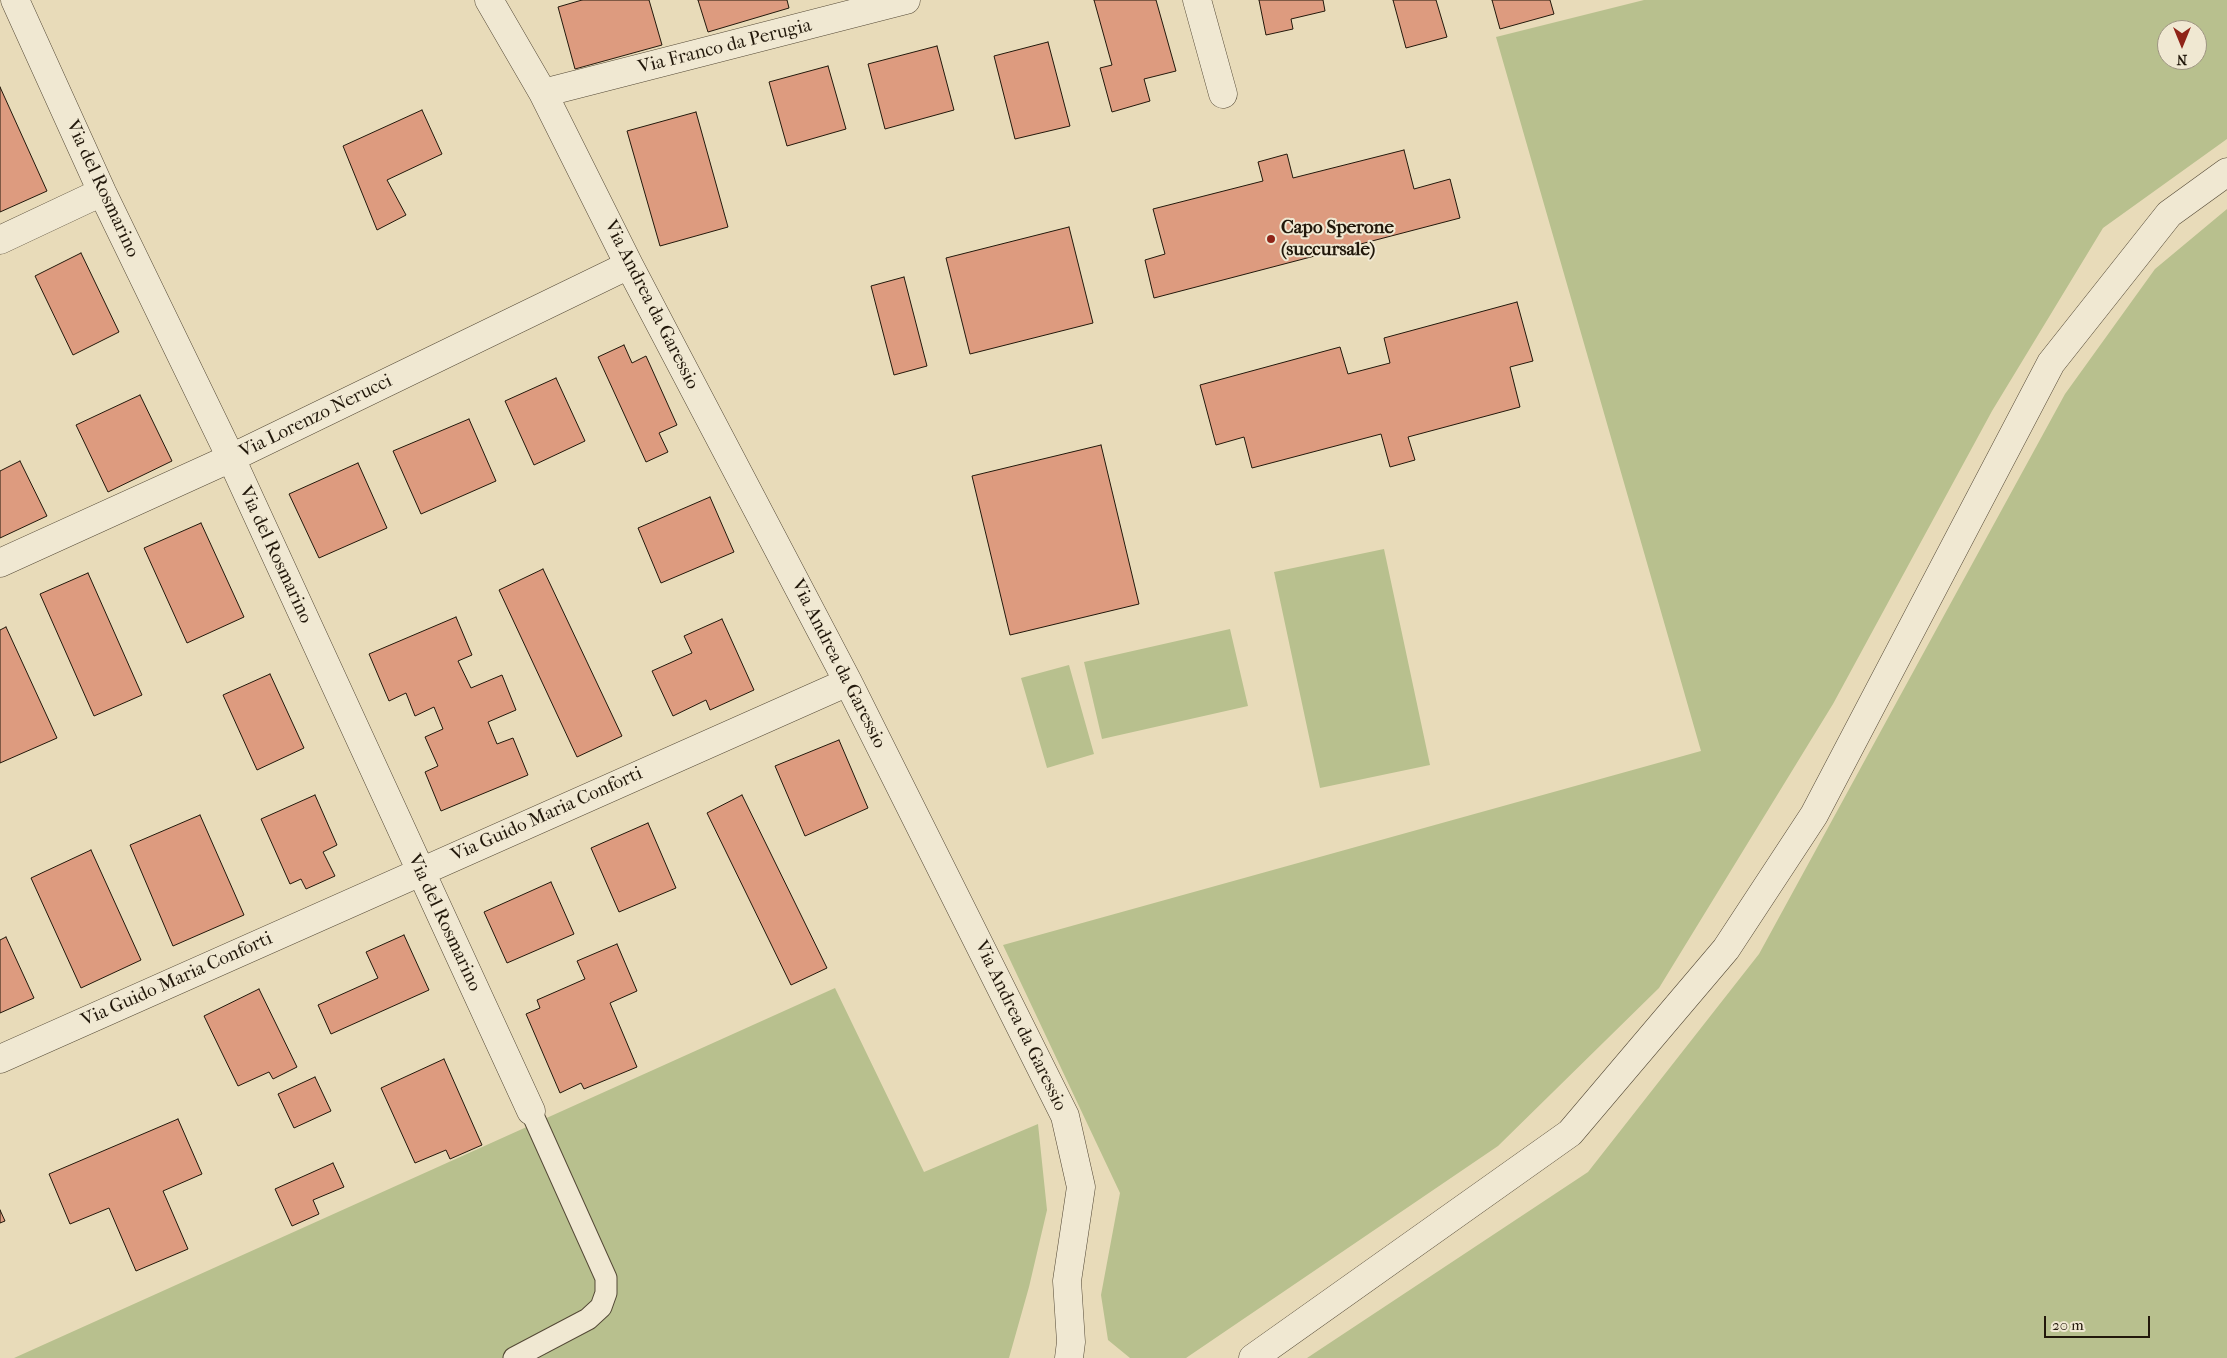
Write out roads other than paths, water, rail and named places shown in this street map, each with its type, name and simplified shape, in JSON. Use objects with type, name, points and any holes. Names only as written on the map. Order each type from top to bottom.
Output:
[{"type":"street","name":"Via del Rosmarino","points":[[15,0],[102,192],[230,458],[531,1111]]},
{"type":"street","name":"Via Andrea da Garessio","points":[[489,0],[543,93],[629,265],[848,682],[1065,1116],[1081,1187],[1067,1281],[1071,1342],[1069,1358]]},
{"type":"street","name":"Via Franco da Perugia","points":[[543,93],[906,0]]},
{"type":"street","points":[[1197,0],[1223,94]]},
{"type":"street","points":[[1253,1358],[1570,1133],[1726,949],[1814,815],[2051,363],[2169,214],[2227,172]]},
{"type":"street","points":[[0,240],[102,192]]},
{"type":"street","name":"Via Lorenzo Nerucci","points":[[0,562],[230,458],[629,265]]},
{"type":"street","name":"Via Guido Maria Conforti","points":[[0,1059],[848,682]]},
{"type":"lane","points":[[514,1358],[560,1336],[588,1319],[601,1308],[606,1293],[606,1278],[531,1111]]},
{"type":"place","name":"Capo Sperone (succursale)","points":[[1271,239]]}]
